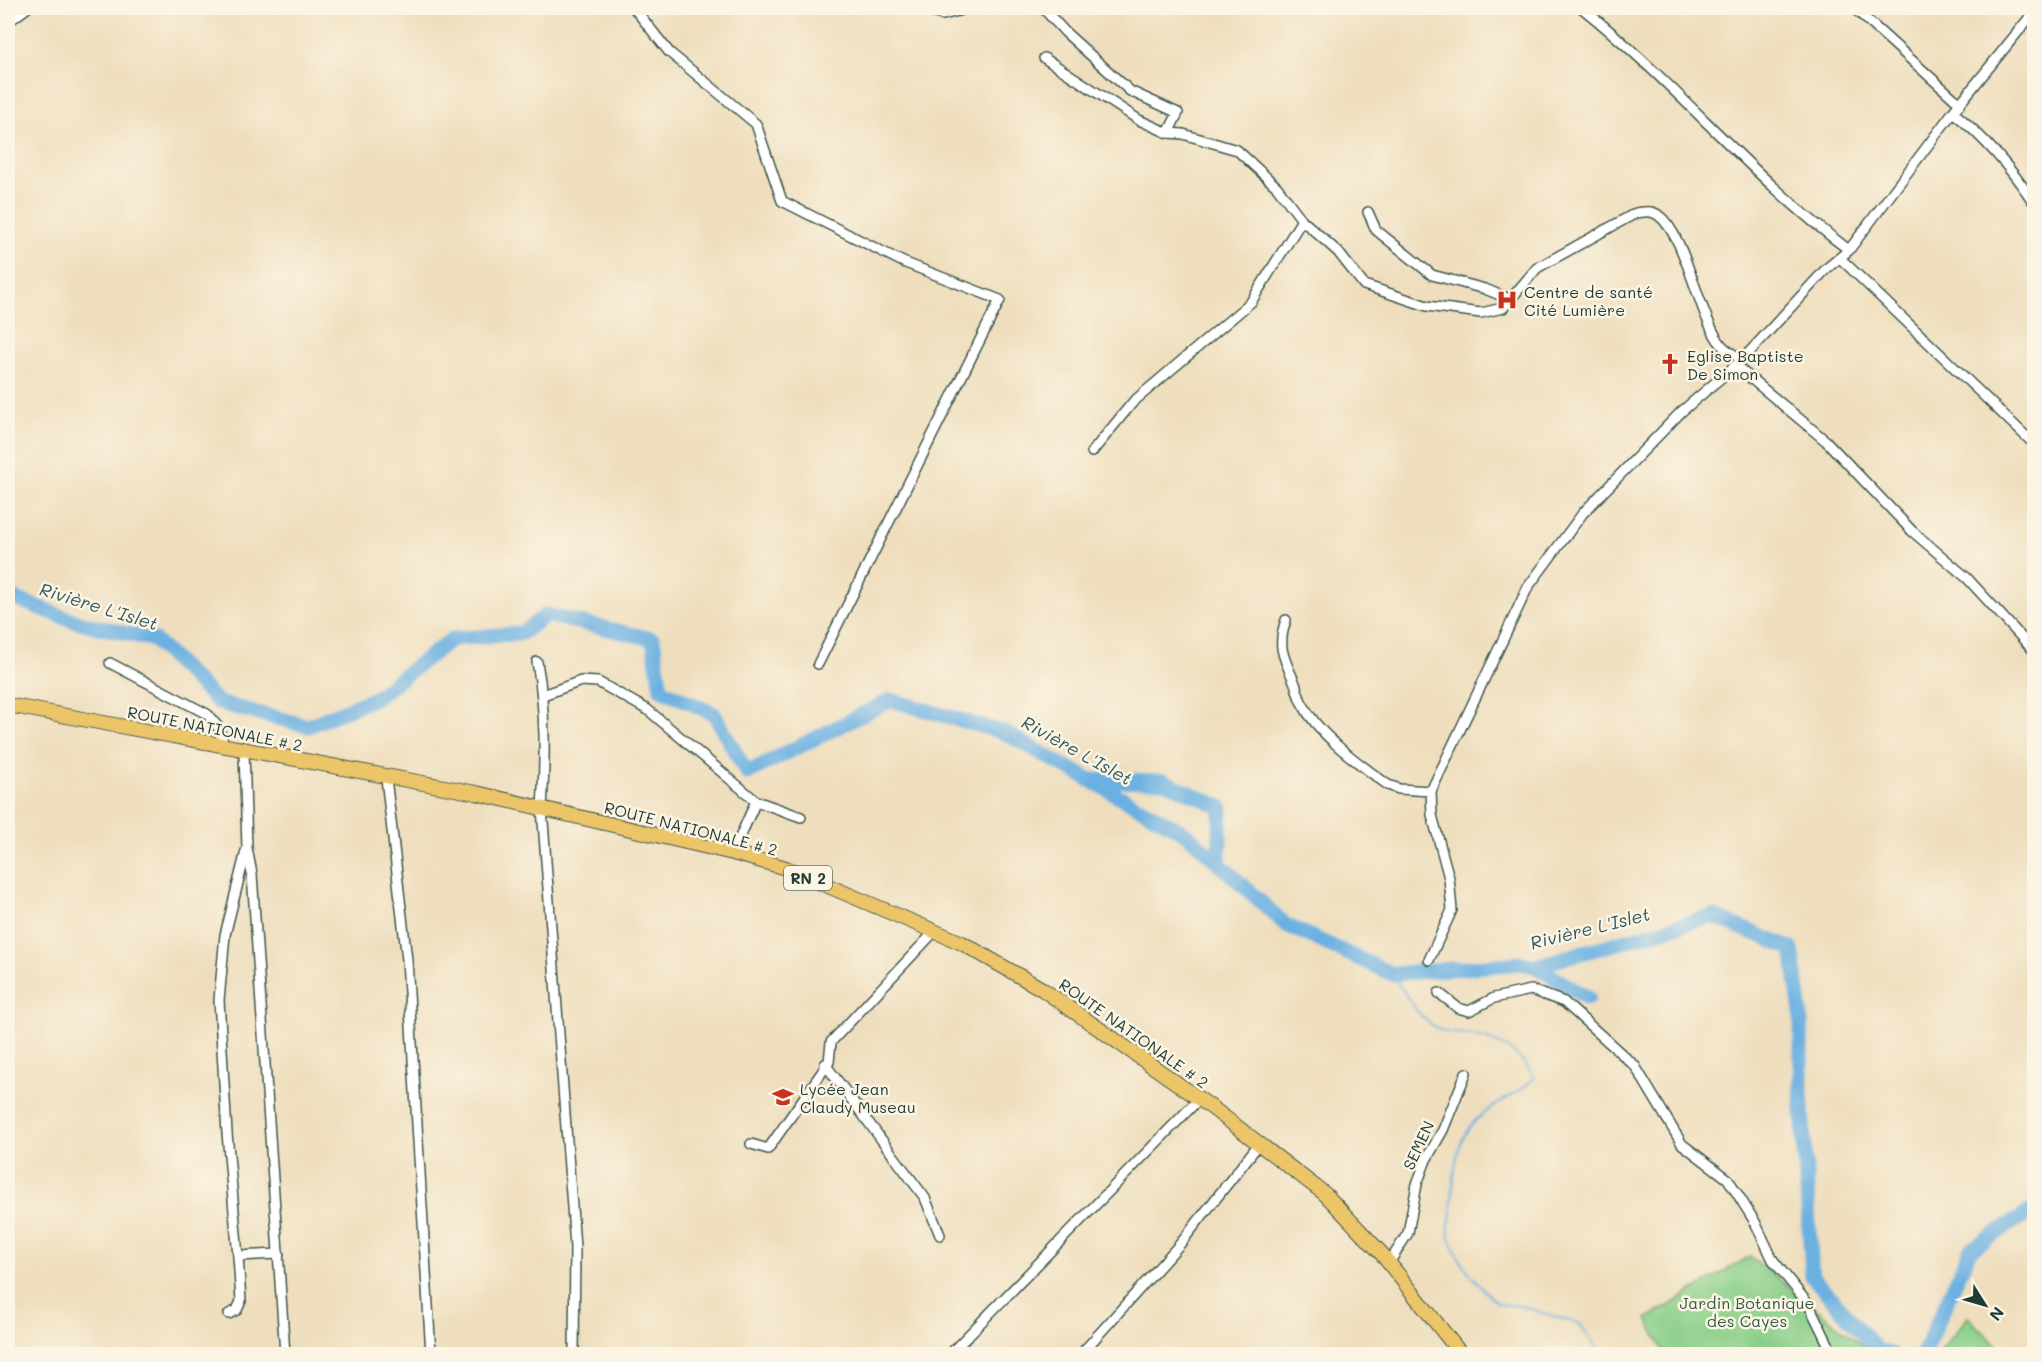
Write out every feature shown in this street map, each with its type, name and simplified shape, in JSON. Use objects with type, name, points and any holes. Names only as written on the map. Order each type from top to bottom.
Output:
[{"type":"main road","name":"ROUTE NATIONALE # 2","points":[[8,705],[386,778],[476,793],[733,854],[786,868],[962,943],[1042,989],[1199,1099],[1325,1194],[1389,1263],[1461,1354]]},
{"type":"street","points":[[8,22],[27,8]]},
{"type":"street","points":[[634,8],[669,52],[756,124],[782,201],[903,262],[1000,300],[818,664]]},
{"type":"street","points":[[913,8],[943,15],[969,8]]},
{"type":"street","points":[[1043,8],[1065,32],[1130,91],[1178,114],[1168,134]]},
{"type":"street","points":[[1582,8],[1675,92],[1765,180],[1819,228],[1849,250]]},
{"type":"street","points":[[1854,8],[1957,108],[2012,170],[2034,203]]},
{"type":"street","points":[[1429,960],[1452,910],[1449,878],[1432,815],[1431,790],[1528,587],[1583,513],[1681,412],[1740,363],[1826,269],[1849,250],[1957,108],[2034,12]]},
{"type":"street","points":[[1044,58],[1139,120],[1168,134],[1183,134],[1237,150],[1277,187],[1302,220],[1338,252],[1364,285],[1427,306],[1481,313],[1503,308],[1537,268],[1636,213],[1648,211],[1658,215],[1673,232],[1694,289],[1718,341],[1826,441],[1912,531],[1967,578],[2034,651]]},
{"type":"street","points":[[1368,212],[1376,230],[1421,268],[1443,279],[1485,289],[1512,300]]},
{"type":"street","points":[[1092,452],[1133,402],[1251,302],[1302,220]]},
{"type":"street","points":[[1840,259],[2034,444]]},
{"type":"street","points":[[1286,620],[1280,637],[1285,665],[1295,682],[1301,702],[1318,727],[1388,785],[1399,789],[1431,790]]},
{"type":"street","points":[[537,662],[543,695],[546,755],[542,808],[575,1247],[574,1354]]},
{"type":"street","points":[[110,663],[207,714],[218,727],[225,747]]},
{"type":"street","points":[[543,695],[581,681],[598,682],[648,710],[756,801],[801,817]]},
{"type":"street","points":[[244,751],[247,848],[252,874],[285,1354]]},
{"type":"street","points":[[386,778],[407,960],[431,1354]]},
{"type":"street","points":[[733,854],[756,801]]},
{"type":"street","points":[[229,1314],[237,1310],[241,1301],[219,1000],[225,935],[247,848]]},
{"type":"street","points":[[751,1144],[768,1149],[825,1064],[829,1062],[831,1042],[935,931]]},
{"type":"street","points":[[1439,993],[1458,1008],[1469,1011],[1494,998],[1532,990],[1564,1002],[1635,1066],[1682,1144],[1728,1179],[1755,1222],[1773,1260],[1809,1305],[1833,1354]]},
{"type":"street","points":[[825,1064],[925,1198],[940,1235]]},
{"type":"street","name":"SEMEN","points":[[1389,1263],[1408,1233],[1417,1184],[1426,1160],[1443,1130],[1466,1073]]},
{"type":"street","points":[[950,1354],[1199,1099]]},
{"type":"street","points":[[1082,1354],[1180,1244],[1259,1144]]},
{"type":"street","points":[[238,1256],[279,1254]]},
{"type":"green space","name":"Jardin Botanique des Cayes","points":[[1750,1256],[1873,1354],[1665,1354],[1647,1319]]},
{"type":"green space","points":[[1968,1317],[2006,1354],[1938,1354]]},
{"type":"waterway","name":"Rivière L'Islet","points":[[8,596],[74,621],[154,640],[219,703],[308,726],[375,698],[452,639],[522,633],[546,615],[653,639],[661,689],[714,714],[747,773],[891,700],[1005,733],[1187,834],[1286,925],[1392,974],[1521,963],[1535,966],[1713,916],[1792,949],[1801,1013],[1801,1091],[1812,1276],[1877,1350],[1891,1354]]},
{"type":"waterway","points":[[1092,780],[1164,781],[1221,807],[1219,864]]},
{"type":"waterway","points":[[1535,966],[1588,998]]},
{"type":"waterway","points":[[1392,974],[1413,1005],[1432,1025],[1446,1032],[1478,1036],[1498,1043],[1522,1060],[1534,1078],[1475,1121],[1467,1130],[1462,1141],[1454,1176],[1448,1229],[1457,1254],[1476,1281],[1498,1304],[1520,1306],[1580,1324],[1601,1354]]},
{"type":"waterway","name":"Rivière L'Islet","points":[[1923,1354],[1970,1250],[2034,1209]]},
{"type":"place","name":"Centre de santé Cité Lumière","points":[[1507,300]]},
{"type":"place","name":"Eglise Baptiste De Simon","points":[[1670,364]]},
{"type":"place","name":"Lycée Jean Claudy Museau","points":[[783,1097]]}]
